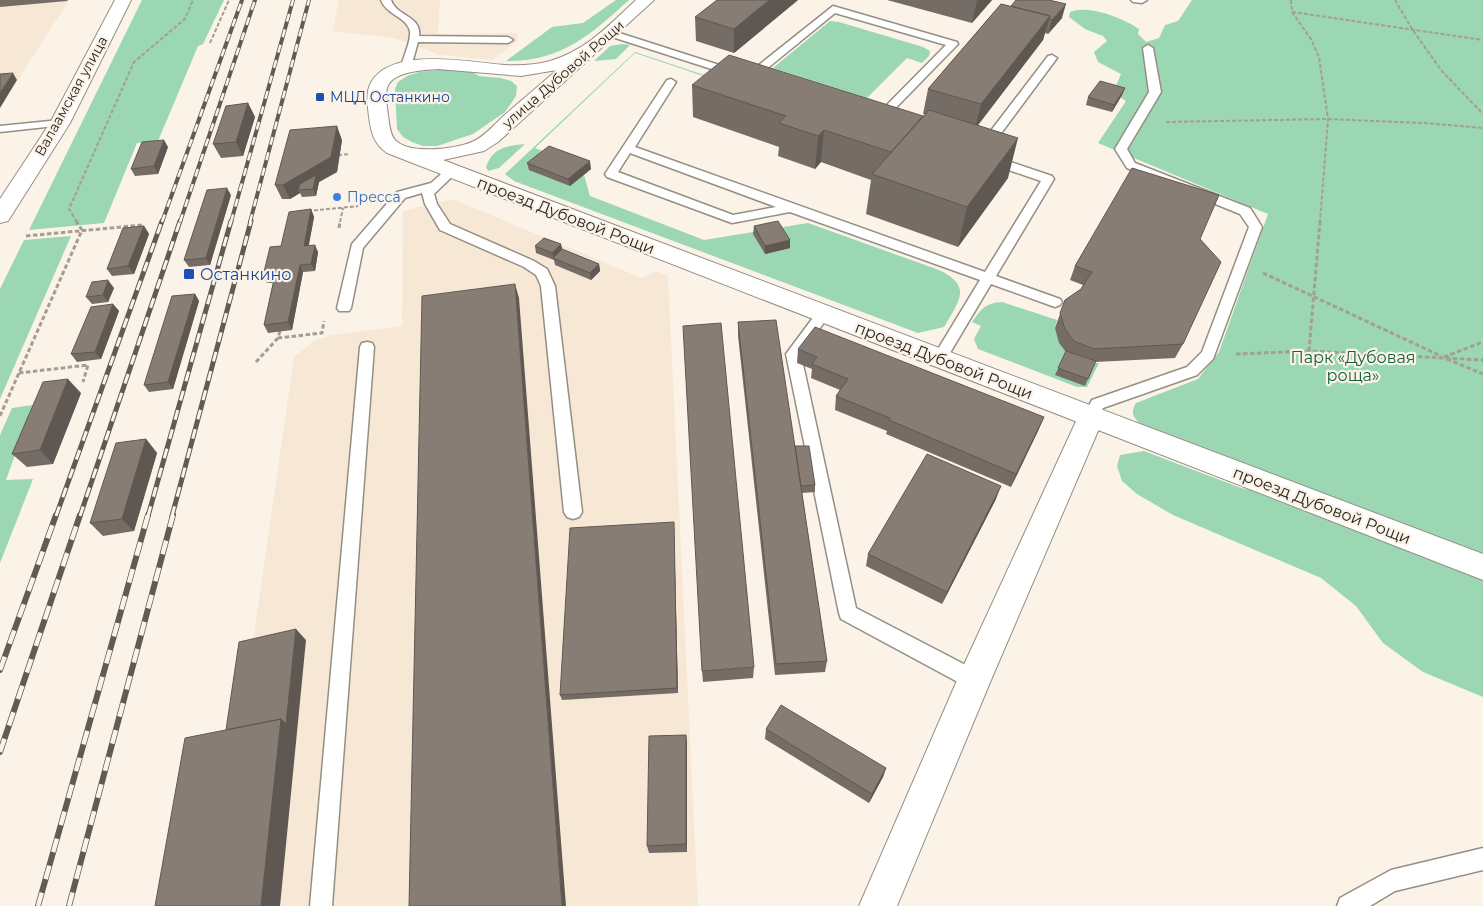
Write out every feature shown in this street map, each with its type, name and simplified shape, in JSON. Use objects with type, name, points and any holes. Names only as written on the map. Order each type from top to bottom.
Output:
[{"type":"street","name":"Валаамская улица","points":[[0,216],[60,123],[123,0]]},
{"type":"street","name":"улица Дубовой Рощи","points":[[480,147],[646,0]]},
{"type":"street","points":[[406,67],[434,64],[522,71],[550,67],[572,60],[590,51]]},
{"type":"street","name":"проезд Дубовой Рощи","points":[[406,67],[390,74],[381,81],[377,90],[381,134],[386,143],[405,153],[1483,567]]},
{"type":"street","points":[[405,153],[442,154],[480,147],[476,165],[483,183]]},
{"type":"street","points":[[878,906],[974,680],[1091,417]]},
{"type":"lane","points":[[386,0],[386,4],[394,12],[410,23],[416,34],[406,67]]},
{"type":"lane","points":[[1136,0],[1142,0]]},
{"type":"lane","points":[[610,33],[754,80],[833,9],[953,44],[877,121]]},
{"type":"lane","points":[[414,39],[508,40]]},
{"type":"lane","points":[[1091,417],[1097,404],[1192,371],[1208,355],[1256,227],[1245,212],[1131,165],[1121,149],[1155,92],[1148,48]]},
{"type":"lane","points":[[939,358],[1048,179],[974,154],[1052,58]]},
{"type":"lane","points":[[670,82],[611,174],[732,219],[791,208]]},
{"type":"lane","points":[[0,129],[60,123]]},
{"type":"lane","points":[[627,148],[1055,302]]},
{"type":"lane","points":[[452,171],[432,187],[428,193],[438,217],[446,227],[529,264],[542,272],[548,286],[573,512]]},
{"type":"lane","points":[[344,308],[357,247],[393,202],[401,195],[432,187]]},
{"type":"lane","points":[[823,314],[793,354],[848,613],[974,680]]},
{"type":"lane","points":[[321,906],[367,346]]},
{"type":"lane","points":[[1348,906],[1392,881],[1483,859]]},
{"type":"path","points":[[82,230],[69,209],[134,62],[185,20],[193,0]]},
{"type":"path","points":[[210,43],[229,0]]},
{"type":"path","points":[[1291,0],[1292,12],[1311,39],[1319,57],[1328,119],[1310,351]]},
{"type":"path","points":[[1395,0],[1440,70],[1483,114]]},
{"type":"path","points":[[1292,12],[1483,40]]},
{"type":"path","points":[[1138,121],[1328,119],[1424,123],[1483,128]]},
{"type":"path","points":[[332,156],[350,154]]},
{"type":"path","points":[[26,236],[142,225]]},
{"type":"path","points":[[132,227],[142,225]]},
{"type":"path","points":[[138,235],[142,225]]},
{"type":"path","points":[[0,416],[82,230]]},
{"type":"path","points":[[1242,263],[1483,374]]},
{"type":"path","points":[[256,362],[278,338]]},
{"type":"path","points":[[1443,357],[1483,342]]},
{"type":"path","points":[[1208,355],[1310,351],[1483,360]]},
{"type":"path","points":[[84,382],[90,360]]},
{"type":"path","points":[[18,373],[88,365]]},
{"type":"shaded area","points":[[0,0],[69,0],[0,108]]},
{"type":"shaded area","points":[[339,0],[440,0],[438,34],[517,33],[517,41],[493,60],[440,55],[394,38],[333,31]]},
{"type":"shaded area","points":[[452,199],[642,278],[657,271],[668,276],[698,906],[176,906],[238,745],[294,357],[314,341],[331,335],[402,326],[403,211]]},
{"type":"green space","points":[[142,0],[224,0],[203,44],[198,46],[158,141],[137,143],[104,223],[29,230]]},
{"type":"green space","points":[[616,0],[629,0],[574,44],[543,57],[506,61],[552,27],[583,23]]},
{"type":"green space","name":"Парк «Дубовая роща»","points":[[1192,0],[1483,0],[1483,555],[1144,427],[1134,416],[1133,410],[1136,403],[1198,379],[1219,352],[1268,214],[1098,143],[1126,101],[1113,93],[1121,74],[1098,62],[1094,52],[1107,41],[1103,36],[1085,29],[1069,17],[1070,12],[1077,10],[1105,13],[1139,29],[1138,34],[1146,42],[1159,38],[1165,25],[1178,21]]},
{"type":"green space","points":[[830,21],[923,47],[930,51],[929,56],[922,63],[907,58],[867,98],[773,68]]},
{"type":"green space","points":[[630,45],[616,59],[594,61],[610,46]]},
{"type":"green space","points":[[635,52],[725,82],[635,53],[535,148],[591,169],[584,175],[590,196],[704,240],[808,223],[939,270],[956,282],[960,295],[944,327],[918,333],[514,181],[505,174]]},
{"type":"green space","points":[[450,69],[469,70],[479,76],[511,81],[517,86],[516,96],[505,112],[473,134],[437,146],[423,146],[403,137],[397,129],[395,89],[398,82],[407,76],[419,72]]},
{"type":"green space","points":[[525,144],[499,168],[488,171],[486,167],[489,160],[497,151]]},
{"type":"green space","points":[[71,236],[0,399],[0,289],[24,240]]},
{"type":"green space","points":[[1002,302],[1057,320],[1055,328],[1087,363],[1099,363],[1087,387],[1077,387],[978,349],[974,339],[981,326],[972,322],[984,308]]},
{"type":"green space","points":[[33,405],[6,480],[33,479],[0,563],[0,435],[12,408]]},
{"type":"green space","points":[[1144,451],[1241,488],[1277,495],[1315,506],[1349,528],[1483,578],[1483,697],[1423,672],[1383,643],[1356,606],[1321,578],[1173,515],[1137,494],[1122,481],[1117,466],[1120,455]]},
{"type":"building","points":[[717,0],[769,0],[734,29],[695,17]]},
{"type":"building","points":[[1016,0],[1049,0],[1066,4],[1052,20],[1049,19],[1050,16],[1011,6]]},
{"type":"building","points":[[1001,4],[1050,16],[981,104],[928,89]]},
{"type":"building","points":[[729,55],[923,116],[891,152],[824,130],[818,136],[779,123],[786,116],[692,85]]},
{"type":"building","points":[[13,73],[0,93],[0,74]]},
{"type":"building","points":[[1100,81],[1125,88],[1114,105],[1088,97]]},
{"type":"building","points":[[248,103],[236,142],[213,144],[226,106]]},
{"type":"building","points":[[929,110],[1018,138],[967,207],[872,174]]},
{"type":"building","points":[[337,126],[331,157],[283,185],[275,185],[290,130]]},
{"type":"building","points":[[164,140],[154,166],[131,169],[142,142]]},
{"type":"building","points":[[549,146],[590,161],[568,179],[527,163]]},
{"type":"building","points":[[1132,168],[1219,195],[1200,239],[1221,262],[1183,344],[1094,349],[1074,341],[1065,329],[1060,313],[1065,300],[1081,289],[1092,272],[1075,266]]},
{"type":"building","points":[[316,175],[313,189],[298,190],[300,184]]},
{"type":"building","points":[[227,188],[206,258],[184,260],[207,190]]},
{"type":"building","points":[[311,209],[304,246],[315,245],[311,264],[300,265],[288,322],[264,325],[275,275],[263,276],[270,247],[281,246],[289,212]]},
{"type":"building","points":[[778,221],[790,240],[765,246],[754,226]]},
{"type":"building","points":[[144,226],[128,266],[107,269],[123,228]]},
{"type":"building","points":[[544,238],[561,244],[552,253],[535,246]]},
{"type":"building","points":[[562,249],[599,264],[590,273],[553,258]]},
{"type":"building","points":[[108,280],[103,295],[86,297],[92,282]]},
{"type":"building","points":[[515,284],[562,906],[409,906],[422,296]]},
{"type":"building","points":[[195,294],[168,382],[144,385],[172,296]]},
{"type":"building","points":[[113,304],[95,352],[71,354],[91,307]]},
{"type":"building","points":[[776,320],[827,661],[776,664],[738,322]]},
{"type":"building","points":[[721,323],[754,667],[702,671],[683,326]]},
{"type":"building","points":[[815,327],[1044,417],[1016,474],[836,396],[848,379],[812,364],[817,357],[798,349]]},
{"type":"building","points":[[1066,351],[1096,361],[1088,379],[1058,368]]},
{"type":"building","points":[[68,379],[40,450],[12,454],[43,382]]},
{"type":"building","points":[[146,439],[122,519],[90,523],[116,443]]},
{"type":"building","points":[[795,446],[809,446],[815,485],[801,486]]},
{"type":"building","points":[[927,454],[1001,486],[947,592],[868,554]]},
{"type":"building","points":[[674,522],[677,688],[560,695],[570,528]]},
{"type":"building","points":[[296,629],[286,724],[281,719],[226,730],[239,642]]},
{"type":"building","points":[[781,705],[886,768],[872,794],[766,729]]},
{"type":"building","points":[[281,719],[261,906],[155,906],[185,738]]},
{"type":"building","points":[[686,735],[686,844],[647,846],[649,736]]},
{"type":"railway","points":[[162,222],[242,0]]},
{"type":"railway","points":[[180,222],[255,0]]},
{"type":"railway","points":[[231,222],[293,0]]},
{"type":"railway","points":[[250,222],[309,0]]},
{"type":"railway","points":[[56,516],[162,221]]},
{"type":"railway","points":[[80,516],[180,221]]},
{"type":"railway","points":[[148,516],[231,221]]},
{"type":"railway","points":[[172,516],[251,221]]},
{"type":"railway","points":[[0,670],[56,515]]},
{"type":"railway","points":[[0,752],[80,515]]},
{"type":"railway","points":[[38,906],[148,515]]},
{"type":"railway","points":[[69,906],[173,515]]},
{"type":"place","name":"МЦД Останкино","points":[[320,97]]},
{"type":"place","name":"Пресса","points":[[337,197]]},
{"type":"place","name":"Останкино","points":[[189,274]]}]
